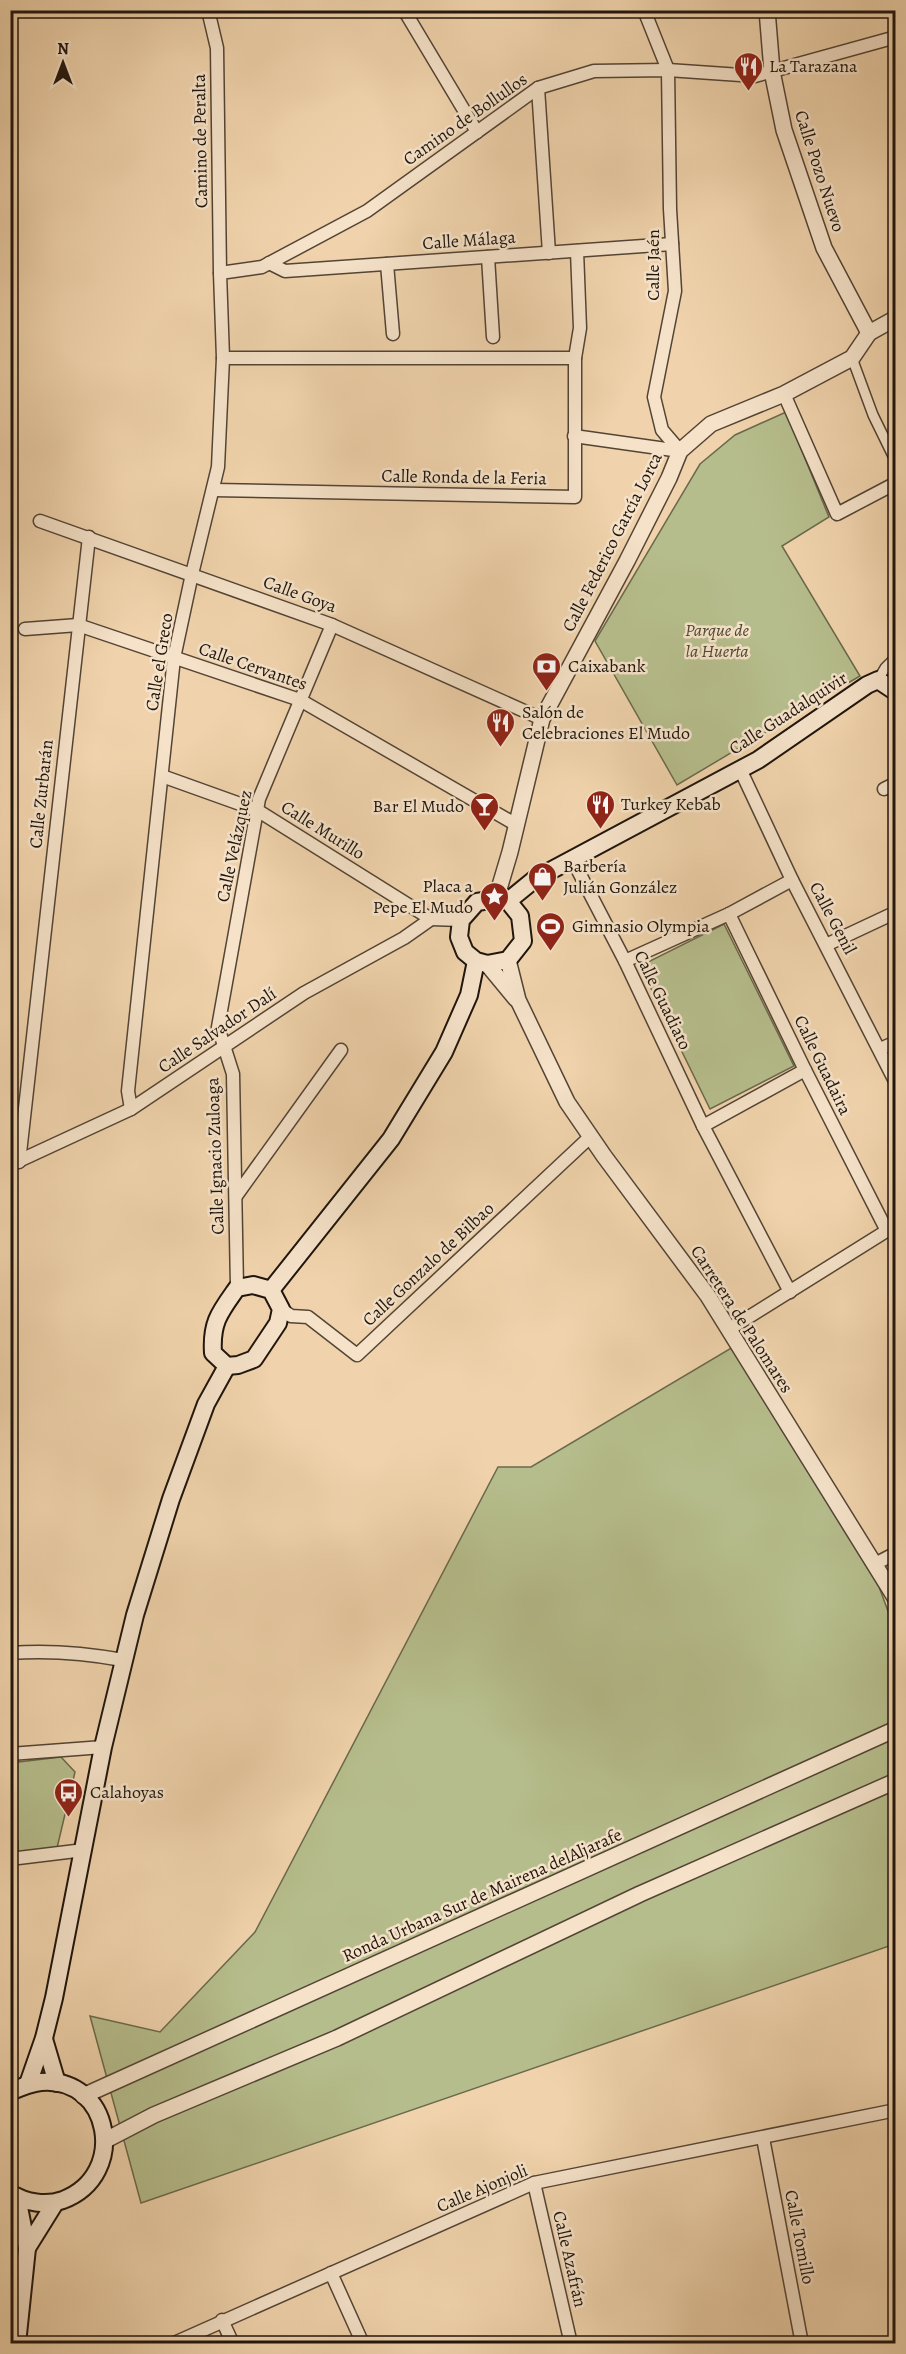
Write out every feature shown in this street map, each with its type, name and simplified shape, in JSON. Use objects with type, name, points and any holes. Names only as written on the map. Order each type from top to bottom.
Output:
[{"type":"main road","points":[[878,680],[896,692]]},
{"type":"main road","name":"Calle Guadalquivir","points":[[502,900],[535,879],[758,760],[867,685],[878,680]]},
{"type":"main road","points":[[502,900],[520,916],[523,941],[508,960],[482,963],[465,952],[459,938],[460,920],[477,902],[502,900]]},
{"type":"main road","points":[[271,1290],[391,1139],[444,1052],[482,963]]},
{"type":"main road","points":[[245,1286],[271,1290],[281,1309],[278,1323],[254,1359],[227,1366],[213,1353],[212,1333],[219,1313],[245,1286]]},
{"type":"main road","points":[[28,2084],[44,2038],[123,1660],[171,1499],[206,1404],[227,1366]]},
{"type":"main road","points":[[44,2038],[57,2083]]},
{"type":"main road","points":[[10,2092],[28,2084],[42,2082],[57,2083],[71,2088],[95,2108],[103,2124],[105,2140],[102,2162],[92,2181],[75,2195],[55,2203],[36,2203],[14,2195]]},
{"type":"main road","points":[[14,2195],[27,2248],[15,2343]]},
{"type":"main road","points":[[27,2248],[55,2203]]},
{"type":"street","name":"Camino de Peralta","points":[[208,10],[217,48],[220,273]]},
{"type":"street","points":[[404,10],[477,132]]},
{"type":"street","points":[[644,10],[668,70]]},
{"type":"street","name":"Calle Pozo Nuevo","points":[[767,10],[772,70],[784,130],[824,248],[870,333]]},
{"type":"street","name":"Camino de Bollullos","points":[[269,263],[367,211],[538,88],[594,71],[668,70],[755,76],[896,37]]},
{"type":"street","name":"Calle Jaén","points":[[668,70],[675,291],[654,397],[662,430],[680,451]]},
{"type":"street","points":[[538,88],[549,253]]},
{"type":"street","name":"Calle Málaga","points":[[269,263],[285,271],[672,244]]},
{"type":"street","name":"Calle Ronda de la Feria","points":[[214,490],[575,497],[575,358],[580,328],[577,251]]},
{"type":"street","points":[[488,257],[493,337]]},
{"type":"street","points":[[220,273],[262,267],[269,263]]},
{"type":"street","points":[[387,264],[393,334]]},
{"type":"street","name":"Calle el Greco","points":[[131,1109],[128,1091],[174,658],[218,467],[223,358],[220,273]]},
{"type":"street","points":[[870,333],[896,318]]},
{"type":"street","name":"Calle Federico García Lorca","points":[[502,900],[515,824],[542,719],[627,561],[669,478],[680,451],[711,424],[784,394],[852,358],[870,333]]},
{"type":"street","points":[[223,358],[575,358]]},
{"type":"street","points":[[852,358],[873,415],[896,462]]},
{"type":"street","points":[[784,394],[837,514],[896,483]]},
{"type":"street","points":[[574,436],[680,451]]},
{"type":"street","name":"Calle Goya","points":[[40,521],[332,625],[542,719]]},
{"type":"street","name":"Calle Zurbarán","points":[[15,1164],[88,537]]},
{"type":"street","name":"Calle Cervantes","points":[[26,629],[78,625],[300,700],[515,824]]},
{"type":"street","name":"Calle Velázquez","points":[[223,1049],[218,1027],[259,799],[332,625]]},
{"type":"street","name":"Calle Guadalquivir","points":[[878,680],[885,668],[896,657]]},
{"type":"street","name":"Calle Genil","points":[[740,769],[792,880],[896,1083]]},
{"type":"street","name":"Calle Murillo","points":[[162,776],[257,810],[431,919]]},
{"type":"street","points":[[884,789],[896,783]]},
{"type":"street","name":"Calle Guadiato","points":[[572,859],[625,961],[703,1126],[790,1292]]},
{"type":"street","points":[[625,961],[729,914],[792,880]]},
{"type":"street","name":"Calle Guadaira","points":[[729,914],[805,1070],[891,1228]]},
{"type":"street","points":[[826,945],[890,915]]},
{"type":"street","points":[[431,919],[460,920]]},
{"type":"street","name":"Calle Salvador Dalí","points":[[15,1164],[131,1109],[304,993],[404,938],[431,919]]},
{"type":"street","name":"Carretera de Palomares","points":[[508,960],[518,1000],[567,1102],[590,1137],[708,1296],[896,1599]]},
{"type":"street","name":"Carretera de Palomares","points":[[482,963],[518,1000]]},
{"type":"street","points":[[880,1049],[896,1042]]},
{"type":"street","name":"Calle Ignacio Zuloaga","points":[[223,1049],[233,1074],[236,1264],[245,1286]]},
{"type":"street","points":[[236,1196],[341,1050]]},
{"type":"street","points":[[703,1126],[805,1070]]},
{"type":"street","name":"Calle Gonzalo de Bilbao","points":[[281,1309],[291,1316],[308,1317],[357,1355],[590,1137]]},
{"type":"street","points":[[728,1330],[891,1228]]},
{"type":"street","points":[[874,1564],[896,1553]]},
{"type":"street","points":[[10,1653],[37,1651],[84,1653],[123,1660]]},
{"type":"street","name":"Ronda Urbana Sur de Mairena delAljarafe","points":[[83,2096],[896,1729]]},
{"type":"street","points":[[10,1754],[103,1747]]},
{"type":"street","points":[[105,2140],[154,2115],[337,2038],[640,1894],[896,1781]]},
{"type":"street","points":[[10,1859],[84,1850]]},
{"type":"street","name":"Calle Ajonjoli","points":[[172,2343],[534,2183],[896,2110]]},
{"type":"street","name":"Calle Tomillo","points":[[763,2138],[802,2343]]},
{"type":"street","name":"Calle Azafrán","points":[[534,2183],[571,2343]]},
{"type":"street","points":[[331,2273],[363,2343]]},
{"type":"street","points":[[222,2320],[233,2343]]},
{"type":"green space","name":"Parque de la Huerta","points":[[786,412],[829,517],[782,546],[860,676],[677,785],[595,641],[700,464],[735,435]]},
{"type":"green space","points":[[724,924],[794,1066],[710,1109],[640,966]]},
{"type":"green space","points":[[738,1344],[865,1549],[895,1630],[895,1944],[141,2203],[90,2016],[160,2032],[255,1932],[498,1467],[531,1467]]},
{"type":"green space","points":[[61,1757],[75,1772],[57,1848],[18,1852],[18,1841],[11,1841],[10,1763]]},
{"type":"place","name":"La Tarazana","points":[[748,92]]},
{"type":"place","name":"Caixabank","points":[[547,692]]},
{"type":"place","name":"Salón de Celebraciones El Mudo","points":[[501,748]]},
{"type":"place","name":"Turkey Kebab","points":[[600,830]]},
{"type":"place","name":"Bar El Mudo","points":[[485,832]]},
{"type":"place","name":"Barbería Julián González","points":[[542,902]]},
{"type":"place","name":"Placa a Pepe El Mudo","points":[[494,922]]},
{"type":"place","name":"Gimnasio Olympia","points":[[551,952]]},
{"type":"place","name":"Calahoyas","points":[[69,1818]]}]
